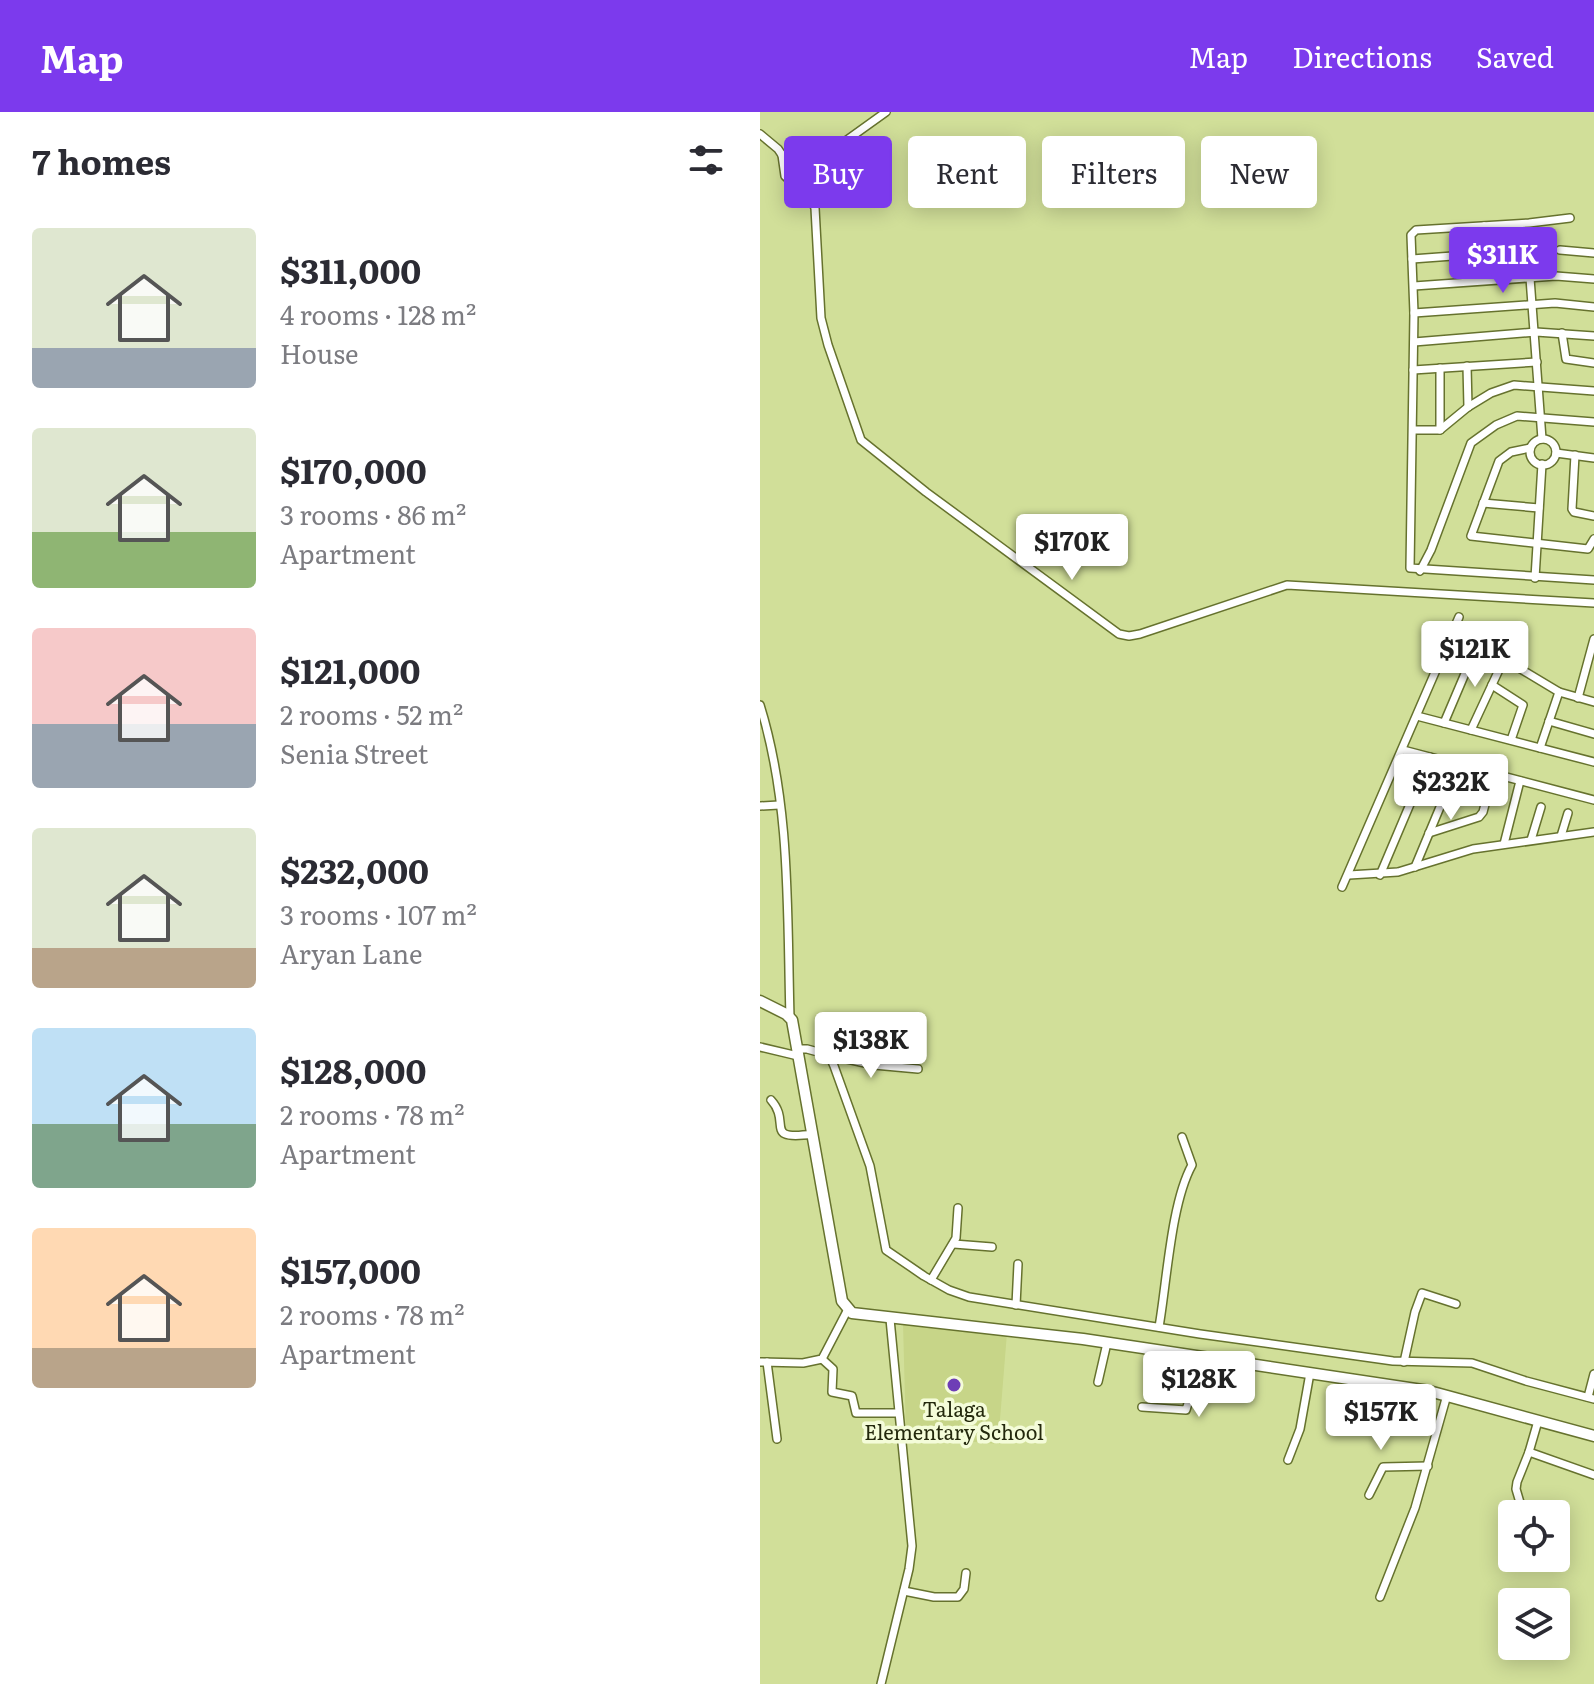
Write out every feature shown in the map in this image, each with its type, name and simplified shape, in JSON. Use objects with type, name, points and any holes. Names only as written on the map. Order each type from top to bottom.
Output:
[{"type":"street","points":[[760,134],[782,155],[806,158],[826,155],[886,112]]},
{"type":"street","points":[[782,155],[785,176],[812,201],[815,208],[821,318],[861,440],[938,501],[1119,634],[1140,634],[1287,585],[1594,603]]},
{"type":"street","points":[[1570,218],[1413,231],[1410,568],[1594,580]]},
{"type":"street","points":[[1484,226],[1530,278],[1542,439]]},
{"type":"street","points":[[1560,250],[1594,253]]},
{"type":"street","points":[[1412,259],[1507,252]]},
{"type":"street","points":[[1414,286],[1556,276],[1594,279]]},
{"type":"street","points":[[1414,313],[1555,303],[1594,307]]},
{"type":"street","points":[[1414,342],[1536,332],[1594,336]]},
{"type":"street","points":[[1562,333],[1566,359],[1594,363]]},
{"type":"street","points":[[1413,370],[1537,362]]},
{"type":"street","points":[[1467,366],[1468,407]]},
{"type":"street","points":[[1440,368],[1440,430]]},
{"type":"street","points":[[1413,430],[1440,430],[1491,393],[1514,385],[1594,391]]},
{"type":"street","points":[[1420,571],[1431,550],[1471,443],[1496,425],[1517,416],[1594,422]]},
{"type":"street","points":[[1556,453],[1549,441],[1542,439],[1530,448],[1511,452],[1499,461],[1471,533],[1474,538],[1588,549],[1594,539]]},
{"type":"street","points":[[1530,448],[1532,459],[1542,464]]},
{"type":"street","points":[[1556,453],[1594,458]]},
{"type":"street","points":[[1542,464],[1553,459],[1556,453]]},
{"type":"street","points":[[1575,455],[1572,509],[1594,516]]},
{"type":"street","points":[[1535,578],[1542,464]]},
{"type":"street","points":[[1483,503],[1539,508]]},
{"type":"street","points":[[1342,887],[1459,617]]},
{"type":"street","points":[[1454,629],[1559,692],[1594,702]]},
{"type":"street","points":[[1578,698],[1590,668],[1594,639]]},
{"type":"street","points":[[1444,723],[1478,643]]},
{"type":"street","points":[[1471,730],[1504,659]]},
{"type":"street","points":[[1492,685],[1523,705],[1511,740]]},
{"type":"street","points":[[1540,748],[1559,692]]},
{"type":"street","points":[[760,705],[775,768],[789,899],[790,1017],[842,1301],[847,1311],[890,1319],[1107,1343],[1447,1394],[1594,1436]]},
{"type":"street","points":[[1417,716],[1594,762]]},
{"type":"street","points":[[1549,721],[1594,734]]},
{"type":"street","points":[[1403,750],[1594,800]]},
{"type":"street","points":[[1380,875],[1430,757]]},
{"type":"street","points":[[1415,867],[1458,764]]},
{"type":"street","points":[[1429,833],[1479,817],[1493,774]]},
{"type":"street","points":[[1504,844],[1520,781]]},
{"type":"street","points":[[760,806],[779,805]]},
{"type":"street","points":[[1531,840],[1541,807]]},
{"type":"street","points":[[1561,836],[1568,813]]},
{"type":"street","points":[[1349,875],[1380,875],[1473,849],[1593,830]]},
{"type":"street","points":[[760,1001],[790,1017]]},
{"type":"street","points":[[760,1047],[797,1052],[807,1049],[874,1065],[918,1069]]},
{"type":"street","points":[[829,1055],[870,1166],[886,1250],[931,1280],[969,1297],[1404,1362],[1472,1363],[1591,1398],[1594,1374]]},
{"type":"street","points":[[771,1100],[776,1106],[781,1132],[795,1136],[813,1134]]},
{"type":"street","points":[[1159,1327],[1179,1205],[1192,1165],[1182,1137]]},
{"type":"street","points":[[931,1280],[947,1250],[954,1244],[958,1208]]},
{"type":"street","points":[[954,1244],[992,1247]]},
{"type":"street","points":[[1016,1305],[1018,1264]]},
{"type":"street","points":[[1404,1362],[1422,1293],[1456,1304]]},
{"type":"street","points":[[822,1359],[847,1311]]},
{"type":"street","points":[[885,1682],[912,1546],[890,1319]]},
{"type":"street","points":[[1098,1382],[1107,1343]]},
{"type":"street","points":[[1142,1407],[1186,1410],[1202,1357]]},
{"type":"street","points":[[777,1439],[763,1362],[803,1363],[822,1359]]},
{"type":"street","points":[[822,1359],[833,1369],[832,1392],[852,1396],[856,1413],[898,1413]]},
{"type":"street","points":[[1288,1460],[1300,1429],[1310,1373]]},
{"type":"street","points":[[1380,1597],[1415,1508],[1447,1394]]},
{"type":"street","points":[[1519,1500],[1516,1489],[1538,1421]]},
{"type":"street","points":[[1529,1452],[1594,1475]]},
{"type":"street","points":[[1369,1495],[1383,1467],[1428,1466]]},
{"type":"street","points":[[904,1591],[934,1597],[958,1597],[964,1589],[966,1573]]},
{"type":"shaded area","name":"Talaga Elementary School","points":[[903,1323],[1007,1333],[998,1444],[906,1436]]},
{"type":"place","name":"Talaga Elementary School","points":[[954,1385]]}]
